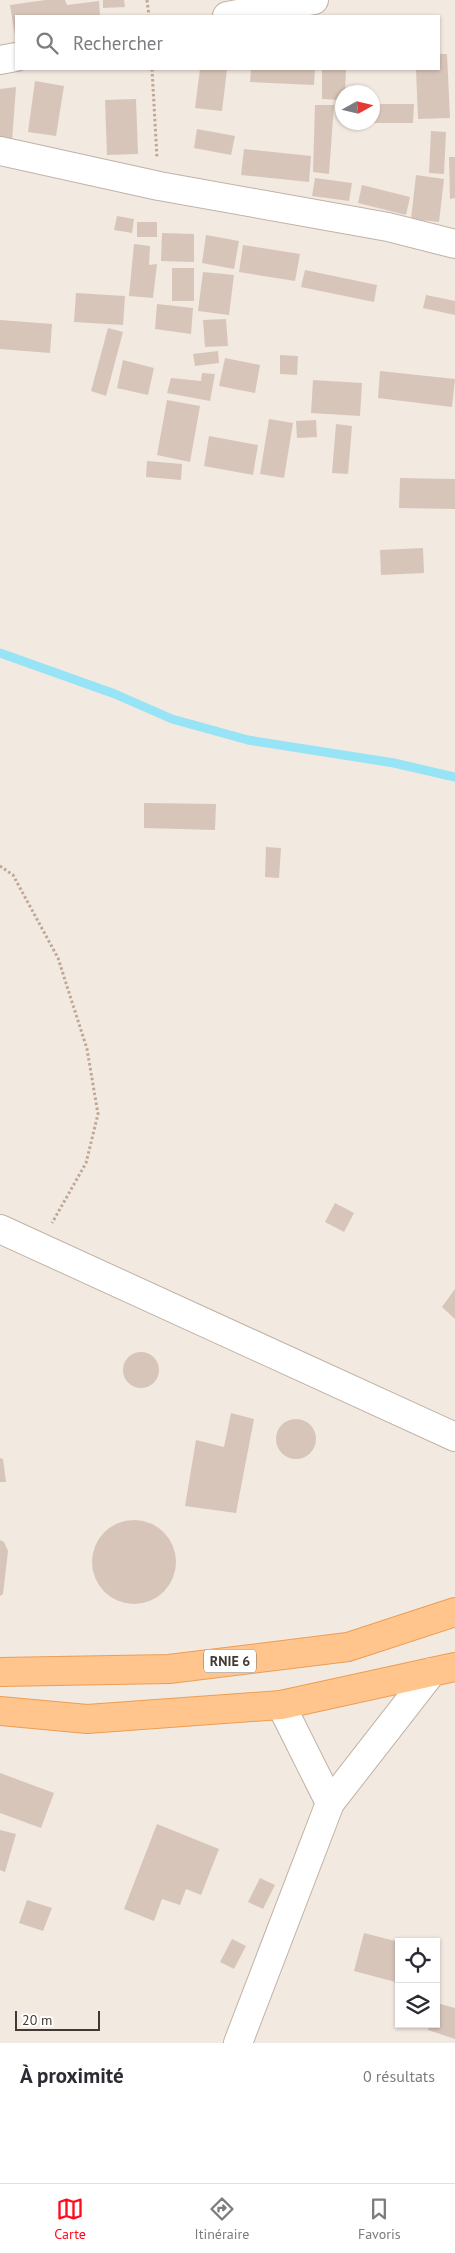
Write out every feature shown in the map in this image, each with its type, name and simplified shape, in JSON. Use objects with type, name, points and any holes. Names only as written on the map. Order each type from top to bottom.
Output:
[{"type":"main road","name":"RNIE 6","points":[[0,1672],[169,1668],[348,1647],[455,1612]]},
{"type":"main road","points":[[0,1711],[87,1719],[281,1705],[443,1669]]},
{"type":"street","points":[[232,15],[314,0]]},
{"type":"street","points":[[0,60],[15,57]]},
{"type":"street","points":[[0,151],[159,186],[388,227],[455,244]]},
{"type":"street","points":[[0,1229],[455,1437]]},
{"type":"street","points":[[238,2043],[330,1803],[443,1669]]},
{"type":"street","points":[[281,1705],[330,1803]]},
{"type":"path","points":[[147,0],[150,15]]},
{"type":"path","points":[[152,70],[151,92],[159,186]]},
{"type":"path","points":[[0,866],[13,875],[58,958],[87,1049],[98,1114],[86,1163],[52,1223],[36,1244]]},
{"type":"building","points":[[45,0],[65,0],[67,5],[99,1],[100,15],[15,15],[15,36],[10,5]]},
{"type":"building","points":[[103,0],[124,0],[125,7],[103,8]]},
{"type":"building","points":[[440,54],[447,54],[450,118],[418,119],[416,70],[440,70]]},
{"type":"building","points":[[200,70],[227,70],[222,111],[195,108]]},
{"type":"building","points":[[251,70],[315,70],[314,85],[250,82]]},
{"type":"building","points":[[322,70],[346,70],[345,85],[335,85],[335,100],[322,99]]},
{"type":"building","points":[[35,81],[64,86],[56,136],[28,132]]},
{"type":"building","points":[[16,87],[12,141],[0,141],[0,89]]},
{"type":"building","points":[[136,99],[138,154],[107,155],[105,100]]},
{"type":"building","points":[[380,104],[414,104],[413,123],[380,123]]},
{"type":"building","points":[[315,105],[334,105],[329,174],[313,172]]},
{"type":"building","points":[[197,129],[235,136],[231,155],[194,148]]},
{"type":"building","points":[[431,131],[446,132],[444,174],[429,173]]},
{"type":"building","points":[[244,149],[311,156],[309,182],[241,175]]},
{"type":"building","points":[[449,157],[455,157],[455,198],[450,199]]},
{"type":"building","points":[[416,175],[444,179],[439,222],[411,219]]},
{"type":"building","points":[[315,178],[352,183],[349,201],[312,196]]},
{"type":"building","points":[[362,185],[410,197],[406,215],[358,203]]},
{"type":"building","points":[[117,216],[134,219],[132,233],[114,230]]},
{"type":"building","points":[[137,222],[157,222],[157,237],[137,237]]},
{"type":"building","points":[[162,233],[194,234],[194,262],[161,261]]},
{"type":"building","points":[[206,235],[239,241],[234,269],[202,263]]},
{"type":"building","points":[[134,244],[150,246],[149,265],[157,264],[153,298],[129,296]]},
{"type":"building","points":[[243,245],[300,254],[295,281],[239,272]]},
{"type":"building","points":[[172,268],[194,268],[194,301],[172,301]]},
{"type":"building","points":[[305,270],[377,285],[374,302],[301,287]]},
{"type":"building","points":[[203,272],[234,275],[229,315],[198,311]]},
{"type":"building","points":[[76,293],[125,296],[123,325],[74,322]]},
{"type":"building","points":[[426,295],[455,301],[455,315],[423,308]]},
{"type":"building","points":[[157,304],[193,308],[191,334],[155,329]]},
{"type":"building","points":[[226,319],[228,346],[205,347],[203,320]]},
{"type":"building","points":[[0,320],[52,324],[50,353],[0,349]]},
{"type":"building","points":[[108,328],[123,332],[106,396],[91,391]]},
{"type":"building","points":[[218,351],[219,363],[195,366],[193,354]]},
{"type":"building","points":[[280,355],[298,356],[297,375],[280,374]]},
{"type":"building","points":[[225,358],[260,365],[255,393],[219,386]]},
{"type":"building","points":[[123,360],[154,368],[148,395],[117,388]]},
{"type":"building","points":[[380,371],[455,379],[452,407],[378,398]]},
{"type":"building","points":[[202,373],[215,374],[210,401],[167,393],[171,378],[201,381]]},
{"type":"building","points":[[313,380],[362,383],[360,416],[311,413]]},
{"type":"building","points":[[167,400],[200,406],[190,462],[157,455]]},
{"type":"building","points":[[269,419],[293,423],[284,478],[260,474]]},
{"type":"building","points":[[316,420],[317,437],[297,438],[296,421]]},
{"type":"building","points":[[336,424],[352,426],[348,474],[332,473]]},
{"type":"building","points":[[209,436],[258,445],[253,475],[204,466]]},
{"type":"building","points":[[147,461],[182,464],[181,480],[146,477]]},
{"type":"building","points":[[400,478],[455,479],[455,509],[399,508]]},
{"type":"building","points":[[423,548],[424,573],[381,575],[380,550]]},
{"type":"building","points":[[144,803],[216,804],[215,830],[144,828]]},
{"type":"building","points":[[266,847],[281,848],[279,878],[265,877]]},
{"type":"building","points":[[335,1203],[354,1213],[344,1232],[325,1222]]},
{"type":"building","points":[[455,1289],[455,1319],[442,1307]]},
{"type":"building","points":[[141,1352],[148,1353],[154,1357],[158,1363],[158,1377],[154,1383],[148,1387],[141,1388],[134,1387],[128,1383],[124,1377],[123,1370],[124,1363],[128,1357],[134,1353]]},
{"type":"building","points":[[231,1413],[254,1419],[236,1513],[185,1506],[196,1440],[224,1447]]},
{"type":"building","points":[[292,1419],[300,1419],[307,1422],[313,1428],[316,1439],[313,1450],[307,1456],[300,1459],[292,1459],[285,1456],[279,1450],[276,1443],[276,1435],[279,1428],[285,1422]]},
{"type":"building","points":[[0,1458],[3,1459],[6,1482],[0,1482]]},
{"type":"building","points":[[134,1520],[150,1523],[164,1532],[173,1546],[176,1562],[173,1578],[164,1592],[150,1601],[134,1604],[118,1601],[104,1592],[95,1578],[92,1562],[95,1546],[104,1532],[118,1523]]},
{"type":"building","points":[[0,1540],[4,1542],[8,1551],[3,1594],[0,1596]]},
{"type":"building","points":[[0,1773],[54,1793],[41,1828],[0,1813]]},
{"type":"building","points":[[157,1824],[219,1849],[201,1895],[186,1889],[180,1905],[162,1899],[154,1921],[124,1909]]},
{"type":"building","points":[[0,1830],[16,1834],[5,1872],[0,1870]]},
{"type":"building","points":[[260,1878],[275,1885],[263,1909],[248,1902]]},
{"type":"building","points":[[27,1900],[52,1908],[43,1931],[19,1923]]},
{"type":"building","points":[[364,1933],[395,1941],[395,1982],[354,1971]]},
{"type":"building","points":[[232,1939],[246,1946],[234,1969],[220,1962]]},
{"type":"building","points":[[440,2004],[455,2008],[455,2039],[428,2030],[429,2028],[440,2028]]},
{"type":"waterway","points":[[0,653],[115,694],[172,719],[248,740],[394,763],[455,777]]}]
